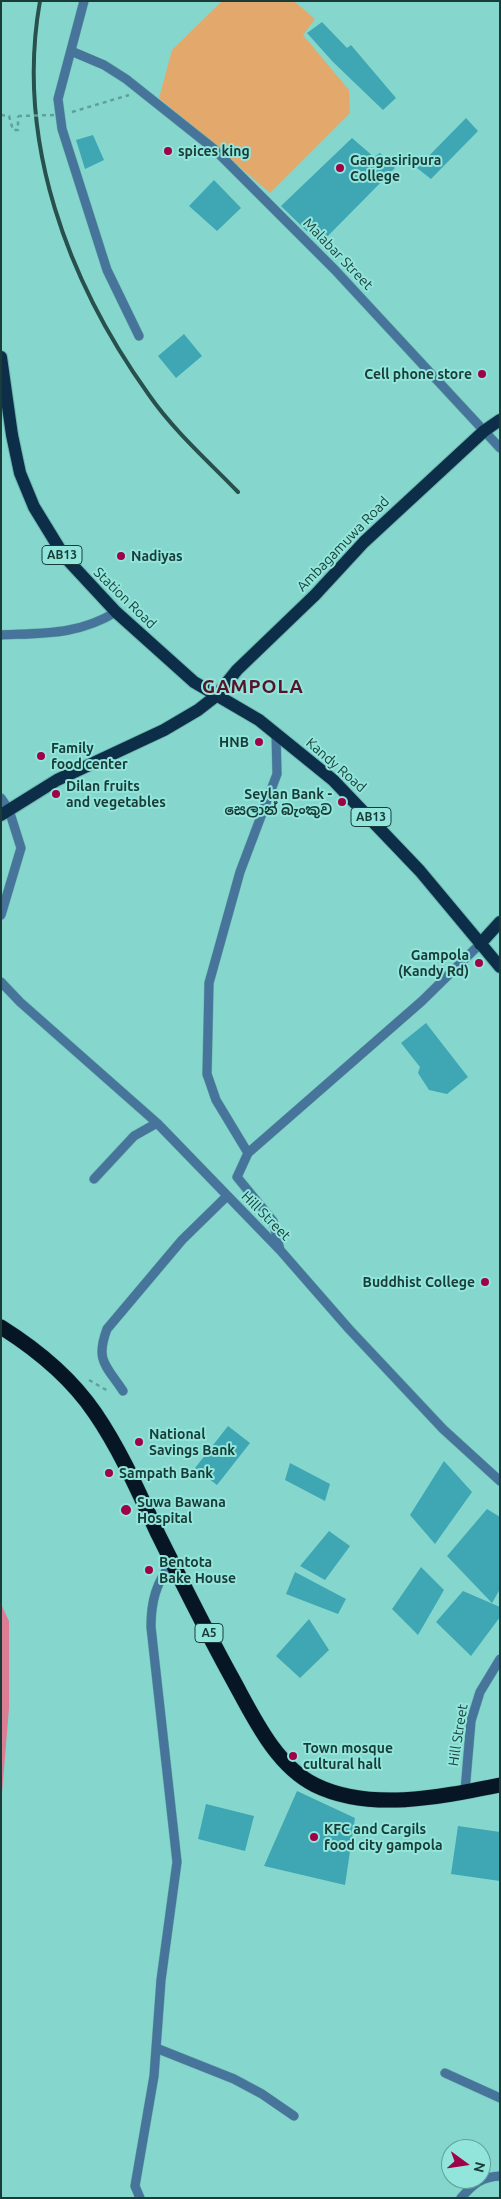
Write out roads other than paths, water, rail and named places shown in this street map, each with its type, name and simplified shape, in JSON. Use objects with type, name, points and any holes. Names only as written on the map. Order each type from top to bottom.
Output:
[{"type":"highway","name":"A5","points":[[1,1327],[70,1382],[94,1411],[122,1460],[172,1562],[245,1701],[272,1745],[296,1772],[325,1789],[375,1801],[465,1791],[500,1785]]},
{"type":"main road","name":"Station Road","points":[[1,357],[16,455],[34,507],[64,556],[116,612],[194,682],[216,696]]},
{"type":"main road","name":"Ambagamuwa Road","points":[[5,812],[57,780],[183,721],[216,696],[237,670],[315,595],[364,542],[484,431],[500,420]]},
{"type":"main road","name":"Kandy Road","points":[[216,696],[244,709],[333,780],[371,817],[500,967]]},
{"type":"main road","points":[[480,944],[500,922]]},
{"type":"street","points":[[84,1],[58,100],[58,115],[107,270],[139,336]]},
{"type":"street","name":"Malabar Street","points":[[70,52],[104,65],[142,91],[214,149],[417,357],[500,448]]},
{"type":"street","points":[[1,635],[67,632],[86,627],[116,612]]},
{"type":"street","points":[[248,1153],[216,1100],[207,1074],[209,983],[240,872],[277,774],[276,733]]},
{"type":"street","points":[[1,798],[5,812],[20,841],[21,855],[1,915]]},
{"type":"street","points":[[280,1250],[273,1221],[237,1177],[248,1153],[422,1000],[480,944]]},
{"type":"street","name":"Hill Street","points":[[1,982],[20,1002],[157,1123],[280,1250],[349,1329],[443,1429],[500,1480]]},
{"type":"street","points":[[94,1179],[134,1136],[157,1123]]},
{"type":"street","points":[[123,1391],[101,1356],[101,1343],[107,1329],[182,1240],[227,1196]]},
{"type":"street","points":[[140,2198],[135,2186],[154,2076],[161,1980],[177,1862],[151,1611],[156,1587],[172,1562]]},
{"type":"street","name":"Hill Street","points":[[465,1791],[471,1721],[480,1692],[500,1659]]},
{"type":"street","points":[[156,2048],[234,2079],[262,2094],[294,2116]]},
{"type":"street","points":[[445,2073],[500,2098]]},
{"type":"street","points":[[461,2198],[473,2184],[487,2176],[500,2176]]},
{"type":"railway","points":[[40,1],[34,53],[35,106],[42,157],[55,208],[72,258],[94,305],[120,351],[149,395],[180,433],[238,492]]},
{"type":"place","name":"spices king","points":[[168,151]]},
{"type":"place","name":"Gangasiripura College","points":[[340,168]]},
{"type":"place","name":"Cell phone store","points":[[482,374]]},
{"type":"place","name":"Nadiyas","points":[[121,556]]},
{"type":"place","name":"HNB","points":[[259,742]]},
{"type":"place","name":"Family food center","points":[[41,756]]},
{"type":"place","name":"Dilan fruits and vegetables","points":[[56,794]]},
{"type":"place","name":"Seylan Bank - සෙලාන් බැංකුව","points":[[342,802]]},
{"type":"place","name":"Gampola (Kandy Rd)","points":[[479,963]]},
{"type":"place","name":"Buddhist College","points":[[485,1282]]},
{"type":"place","name":"National Savings Bank","points":[[139,1442]]},
{"type":"place","name":"Sampath Bank","points":[[109,1473]]},
{"type":"place","name":"Suwa Bawana Hospital","points":[[126,1510]]},
{"type":"place","name":"Bentota Bake House","points":[[149,1570]]},
{"type":"place","name":"Town mosque cultural hall","points":[[293,1756]]},
{"type":"place","name":"KFC and Cargils food city gampola","points":[[314,1837]]},
{"type":"district","name":"GAMPOLA","points":[[253,687]]}]
